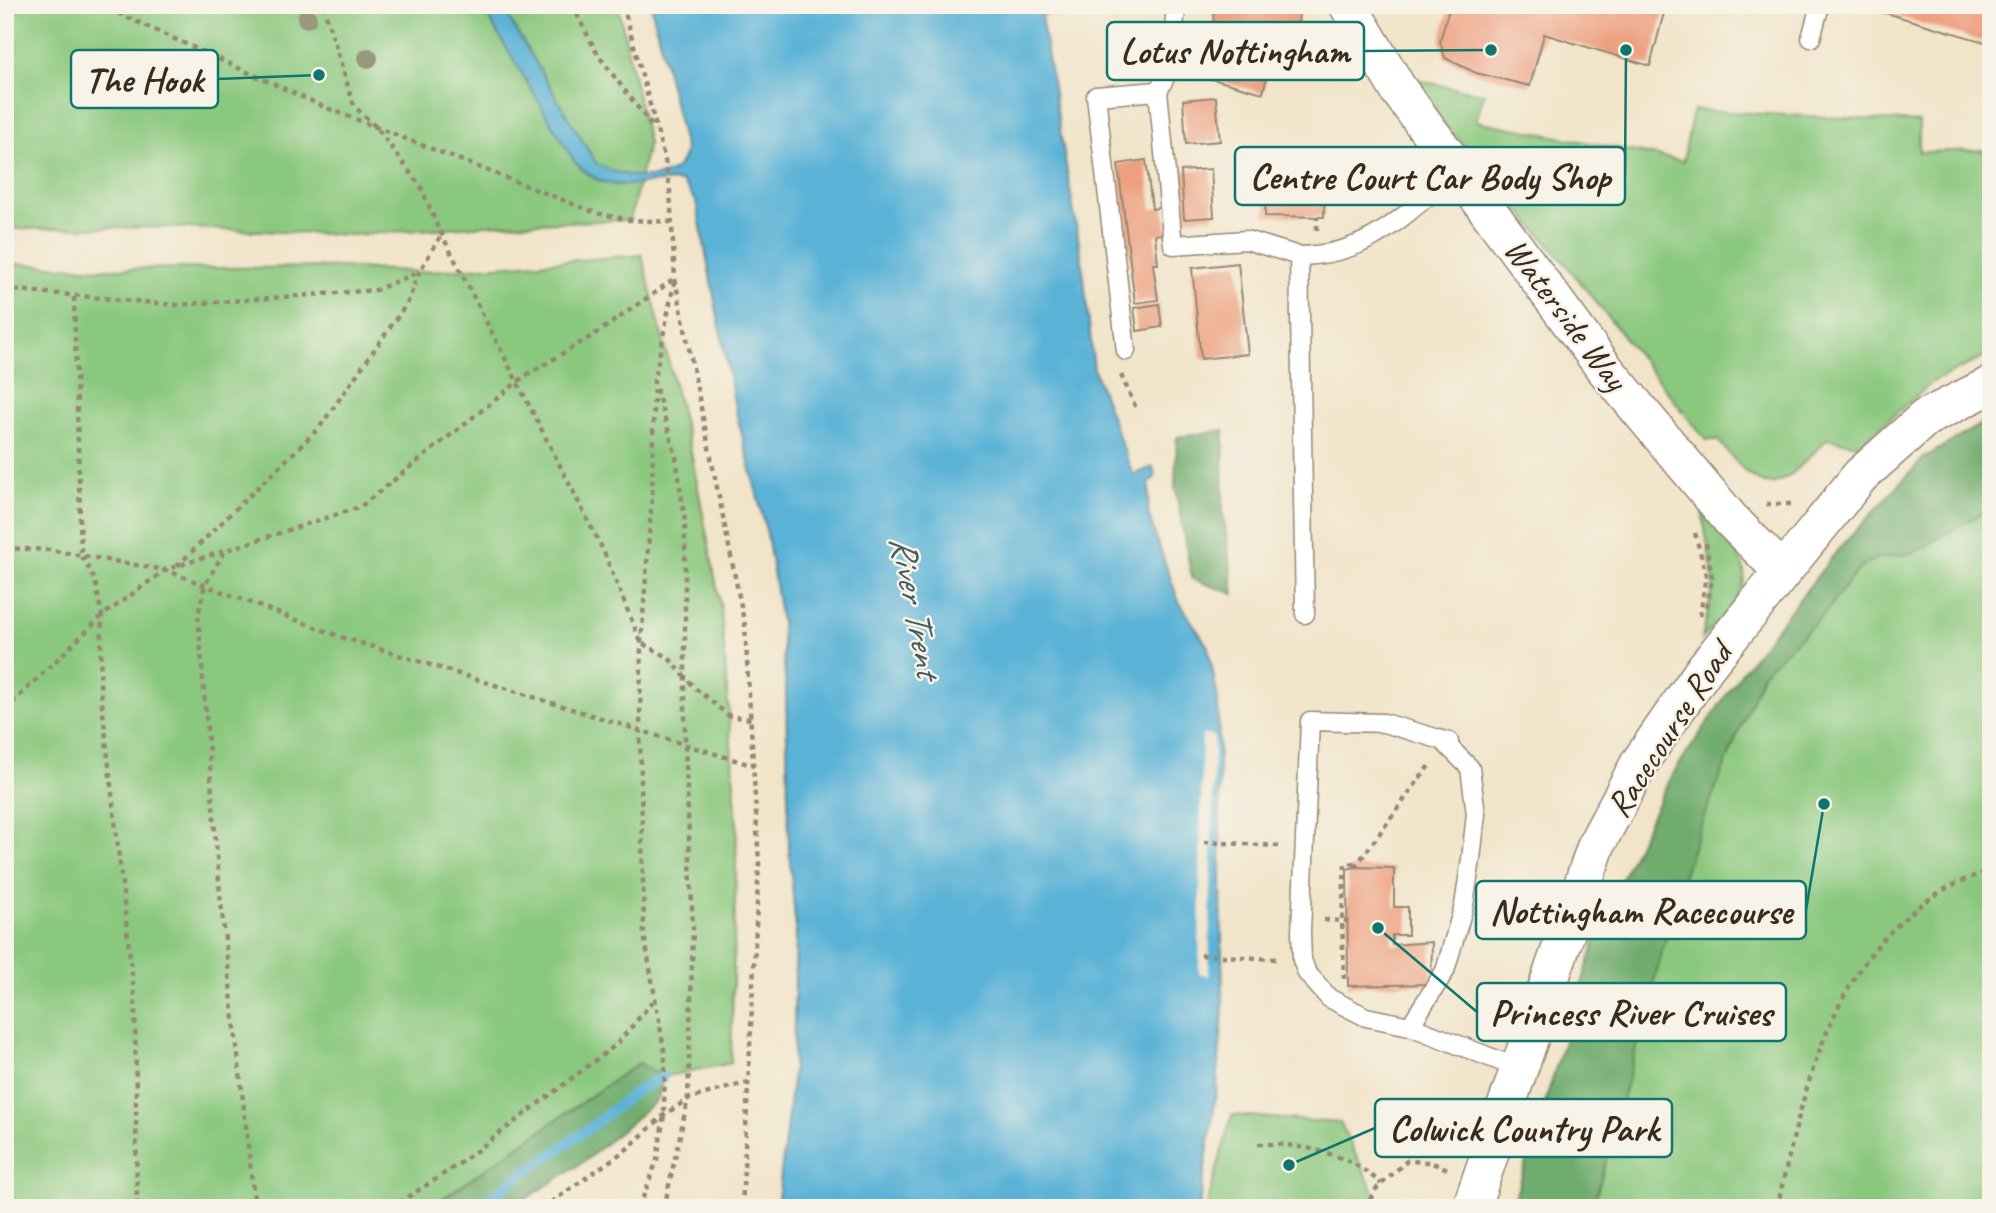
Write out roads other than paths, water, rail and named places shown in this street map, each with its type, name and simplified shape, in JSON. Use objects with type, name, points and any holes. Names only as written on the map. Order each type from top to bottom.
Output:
[{"type":"street","name":"Waterside Way","points":[[1348,5],[1398,89],[1605,369],[1732,520],[1782,571]]},
{"type":"street","name":"Racecourse Road","points":[[1471,1208],[1597,843],[1640,762],[1705,668],[1876,459],[1925,418],[1991,385]]},
{"type":"lane","points":[[1176,5],[1171,66],[1158,91],[1173,245],[1245,240],[1298,256],[1328,255],[1377,237],[1457,172]]},
{"type":"lane","points":[[1811,38],[1820,5]]},
{"type":"lane","points":[[1126,351],[1096,96],[1158,91]]},
{"type":"lane","points":[[1298,256],[1305,614]]},
{"type":"lane","points":[[1410,1026],[1445,971],[1464,905],[1476,814],[1470,768],[1445,743],[1449,742],[1384,723],[1310,721],[1302,960],[1307,973],[1329,998],[1366,1017],[1410,1026],[1520,1069]]},
{"type":"water","name":"River Trent","points":[[481,5],[501,5],[596,163],[619,173],[648,177],[673,171],[681,162],[685,149],[651,5],[1052,5],[1054,11],[1041,16],[1082,261],[1094,370],[1133,475],[1153,467],[1155,477],[1149,484],[1148,513],[1178,600],[1208,647],[1218,699],[1223,1010],[1217,1087],[1199,1208],[777,1208],[793,1071],[796,930],[789,850],[786,691],[781,622],[767,534],[735,407],[696,201],[682,182],[613,184],[600,181],[574,161]]},
{"type":"waterway","points":[[474,1208],[595,1124],[635,1092],[663,1077]]},
{"type":"place","name":"Lotus Nottingham","points":[[1491,50]]},
{"type":"place","name":"Centre Court Car Body Shop","points":[[1626,50]]},
{"type":"place","name":"The Hook","points":[[319,75]]},
{"type":"place","name":"Nottingham Racecourse","points":[[1824,804]]},
{"type":"place","name":"Princess River Cruises","points":[[1378,928]]},
{"type":"place","name":"Colwick Country Park","points":[[1289,1165]]}]
